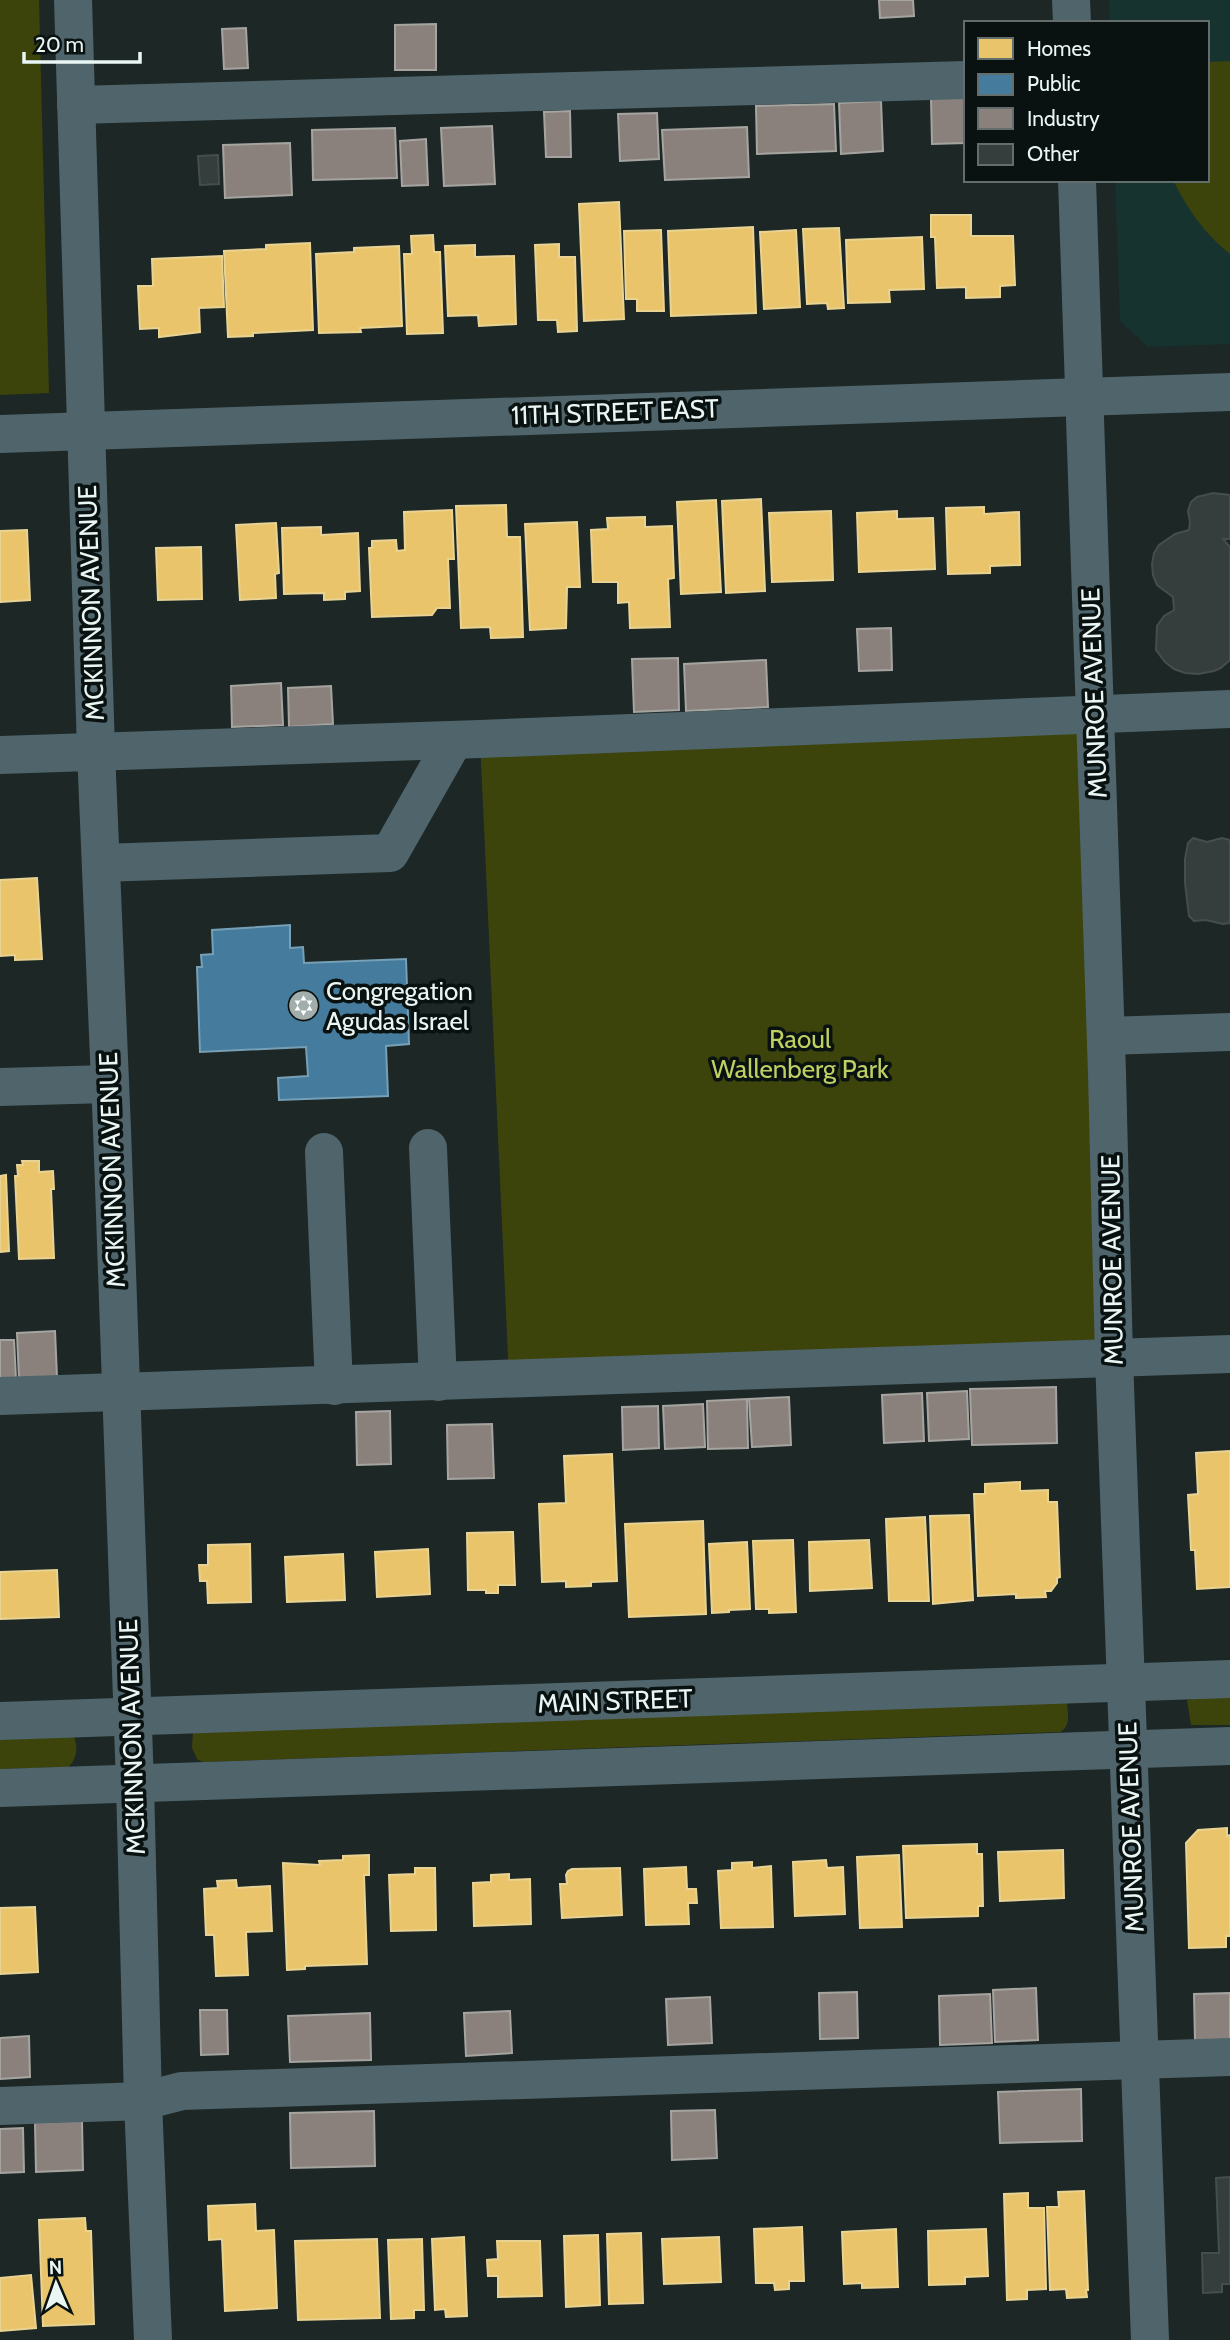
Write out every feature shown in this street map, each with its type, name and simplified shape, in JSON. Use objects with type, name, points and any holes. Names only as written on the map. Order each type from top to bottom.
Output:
[{"type":"street","name":"MCKINNON AVENUE","points":[[73,0],[96,751],[153,2340]]},
{"type":"street","points":[[1071,0],[1072,21]]},
{"type":"street","points":[[76,105],[964,80]]},
{"type":"street","name":"MUNROE AVENUE","points":[[1077,182],[1106,1036],[1114,1358],[1150,2340]]},
{"type":"street","name":"11TH STREET EAST","points":[[0,434],[1230,392]]},
{"type":"street","points":[[0,755],[1230,709]]},
{"type":"street","points":[[101,863],[390,853],[454,740]]},
{"type":"street","points":[[1106,1036],[1230,1032]]},
{"type":"street","points":[[0,1087],[108,1084]]},
{"type":"street","points":[[428,1149],[438,1382]]},
{"type":"street","points":[[324,1152],[334,1386]]},
{"type":"street","points":[[0,1396],[1230,1354]]},
{"type":"street","name":"MAIN STREET","points":[[0,1721],[1230,1679]]},
{"type":"street","points":[[0,1788],[1230,1746]]},
{"type":"street","points":[[0,2106],[143,2101],[182,2091],[1230,2057]]},
{"type":"shaded area","points":[[1109,0],[1230,0],[1230,344],[1148,347],[1120,321],[1115,182],[1209,182],[1209,21],[1110,21]]},
{"type":"green space","points":[[0,0],[39,0],[49,393],[0,395]]},
{"type":"green space","points":[[1230,61],[1230,254],[1197,220],[1174,182],[1209,182],[1209,62]]},
{"type":"green space","name":"Raoul Wallenberg Park","points":[[1095,714],[1114,1358],[509,1379],[480,739]]},
{"type":"green space","points":[[1230,1693],[1230,1725],[1191,1725],[1187,1700]]},
{"type":"green space","points":[[1067,1703],[1067,1723],[1060,1732],[203,1762],[197,1759],[192,1748],[193,1730]]},
{"type":"green space","points":[[0,1733],[71,1733],[76,1746],[75,1755],[68,1767],[0,1769]]},
{"type":"building: Homes","points":[[619,202],[624,319],[584,321],[579,204]]},
{"type":"building: Homes","points":[[931,215],[971,215],[971,236],[1013,236],[1015,285],[1000,286],[1000,297],[966,298],[966,287],[937,288],[935,237],[931,237]]},
{"type":"building: Homes","points":[[753,227],[756,313],[671,316],[668,231]]},
{"type":"building: Homes","points":[[839,228],[844,308],[828,309],[827,303],[807,304],[803,229]]},
{"type":"building: Homes","points":[[661,230],[664,311],[637,311],[637,299],[626,299],[624,231]]},
{"type":"building: Homes","points":[[796,230],[800,307],[764,309],[760,232]]},
{"type":"building: Homes","points":[[433,235],[434,252],[440,252],[443,333],[407,334],[404,254],[412,254],[411,236]]},
{"type":"building: Homes","points":[[922,237],[924,289],[889,290],[890,302],[848,303],[846,240]]},
{"type":"building: Homes","points":[[310,243],[313,330],[228,337],[224,251]]},
{"type":"building: Homes","points":[[559,244],[559,257],[575,257],[577,331],[558,332],[557,320],[538,320],[535,245]]},
{"type":"building: Homes","points":[[475,245],[475,257],[514,256],[516,324],[479,326],[478,315],[448,316],[445,246]]},
{"type":"building: Homes","points":[[399,246],[402,326],[360,328],[361,332],[319,333],[316,254],[354,252],[354,248]]},
{"type":"building: Homes","points":[[222,256],[224,307],[199,308],[200,332],[159,337],[159,328],[140,329],[138,286],[153,286],[152,259]]},
{"type":"building: Homes","points":[[761,499],[765,591],[726,593],[722,501]]},
{"type":"building: Homes","points":[[716,500],[721,592],[681,594],[677,502]]},
{"type":"building: Homes","points":[[506,505],[507,537],[520,537],[523,637],[491,638],[490,627],[461,628],[456,506]]},
{"type":"building: Homes","points":[[984,507],[984,514],[1019,512],[1020,565],[990,566],[990,573],[948,574],[946,508]]},
{"type":"building: Homes","points":[[452,510],[454,559],[448,559],[450,608],[437,608],[432,615],[372,617],[369,548],[372,548],[372,541],[396,540],[397,551],[405,550],[404,512]]},
{"type":"building: Homes","points":[[831,511],[833,580],[772,582],[769,513]]},
{"type":"building: Homes","points":[[897,511],[897,519],[933,518],[935,569],[859,572],[857,513]]},
{"type":"building: Homes","points":[[645,517],[645,527],[672,526],[674,578],[668,579],[670,627],[630,628],[629,602],[618,603],[618,582],[593,582],[591,530],[608,529],[607,518]]},
{"type":"building: Homes","points":[[577,522],[580,587],[567,587],[566,628],[530,630],[525,524]]},
{"type":"building: Homes","points":[[276,523],[279,573],[275,574],[276,598],[240,600],[236,525]]},
{"type":"building: Homes","points":[[321,527],[321,535],[358,533],[360,591],[345,592],[345,599],[324,600],[324,593],[284,594],[282,528]]},
{"type":"building: Homes","points":[[27,530],[30,600],[0,602],[0,531]]},
{"type":"building: Homes","points":[[201,547],[202,599],[158,600],[156,548]]},
{"type":"building: Homes","points":[[37,878],[42,959],[15,960],[15,955],[0,956],[0,880]]},
{"type":"building: Homes","points":[[22,1161],[39,1161],[39,1172],[53,1171],[54,1189],[51,1189],[54,1258],[19,1259],[15,1176],[18,1176],[17,1165],[23,1165]]},
{"type":"building: Homes","points":[[6,1175],[9,1251],[0,1252],[0,1176]]},
{"type":"building: Homes","points":[[1230,1451],[1230,1587],[1197,1589],[1195,1550],[1191,1550],[1188,1495],[1198,1494],[1196,1453]]},
{"type":"building: Homes","points":[[612,1454],[617,1581],[566,1587],[566,1581],[542,1582],[539,1504],[566,1503],[564,1456]]},
{"type":"building: Homes","points":[[1020,1482],[1020,1491],[1048,1490],[1048,1502],[1057,1502],[1060,1577],[1051,1591],[1045,1591],[1046,1597],[1016,1598],[1016,1594],[978,1596],[974,1494],[985,1494],[985,1484]]},
{"type":"building: Homes","points":[[969,1515],[973,1600],[933,1604],[930,1516]]},
{"type":"building: Homes","points":[[925,1517],[929,1601],[889,1601],[886,1519]]},
{"type":"building: Homes","points":[[703,1521],[706,1614],[629,1617],[625,1524]]},
{"type":"building: Homes","points":[[513,1532],[515,1585],[498,1585],[498,1593],[468,1590],[467,1533]]},
{"type":"building: Homes","points":[[793,1540],[796,1612],[769,1613],[769,1609],[756,1609],[753,1541]]},
{"type":"building: Homes","points":[[869,1540],[872,1588],[810,1591],[809,1542]]},
{"type":"building: Homes","points":[[747,1542],[750,1609],[712,1613],[709,1544]]},
{"type":"building: Homes","points":[[250,1544],[251,1602],[208,1603],[207,1581],[200,1581],[199,1565],[208,1565],[208,1545]]},
{"type":"building: Homes","points":[[428,1549],[430,1594],[377,1597],[375,1552]]},
{"type":"building: Homes","points":[[343,1554],[345,1600],[287,1602],[285,1557]]},
{"type":"building: Homes","points":[[57,1570],[59,1617],[0,1619],[0,1572]]},
{"type":"building: Homes","points":[[1227,1828],[1227,1836],[1230,1835],[1230,1936],[1226,1936],[1226,1947],[1189,1948],[1186,1843],[1198,1830]]},
{"type":"building: Homes","points":[[977,1844],[977,1854],[982,1854],[983,1906],[978,1906],[978,1916],[906,1918],[903,1846]]},
{"type":"building: Homes","points":[[1063,1850],[1064,1898],[1000,1901],[998,1852]]},
{"type":"building: Homes","points":[[369,1855],[369,1875],[364,1875],[367,1964],[305,1966],[305,1969],[287,1970],[283,1863],[320,1865],[319,1861],[343,1860],[343,1856]]},
{"type":"building: Homes","points":[[899,1855],[902,1927],[860,1928],[857,1857]]},
{"type":"building: Homes","points":[[826,1860],[827,1868],[843,1867],[845,1914],[795,1916],[793,1862]]},
{"type":"building: Homes","points":[[752,1862],[752,1868],[771,1866],[773,1927],[721,1928],[718,1871],[732,1870],[732,1863]]},
{"type":"building: Homes","points":[[686,1867],[687,1889],[696,1889],[697,1903],[688,1903],[689,1924],[646,1925],[644,1869]]},
{"type":"building: Homes","points":[[415,1868],[435,1868],[436,1930],[391,1931],[389,1875],[415,1874]]},
{"type":"building: Homes","points":[[620,1868],[622,1915],[562,1918],[560,1884],[567,1884],[568,1871]]},
{"type":"building: Homes","points":[[509,1874],[509,1880],[530,1879],[531,1924],[474,1926],[473,1883],[491,1882],[491,1875]]},
{"type":"building: Homes","points":[[236,1880],[237,1888],[270,1886],[272,1931],[246,1932],[248,1975],[216,1976],[214,1935],[206,1935],[204,1889],[218,1888],[217,1881]]},
{"type":"building: Homes","points":[[35,1907],[38,1972],[0,1974],[0,1908]]},
{"type":"building: Homes","points":[[1084,2191],[1087,2297],[1067,2298],[1066,2289],[1050,2290],[1047,2207],[1059,2207],[1058,2192]]},
{"type":"building: Homes","points":[[1028,2193],[1028,2208],[1044,2208],[1046,2289],[1027,2290],[1027,2299],[1007,2300],[1004,2194]]},
{"type":"building: Homes","points":[[255,2204],[256,2231],[274,2230],[277,2308],[225,2311],[222,2239],[209,2240],[208,2206]]},
{"type":"building: Homes","points":[[85,2218],[86,2231],[91,2231],[94,2324],[43,2326],[39,2220]]},
{"type":"building: Homes","points":[[802,2227],[804,2281],[789,2281],[789,2289],[775,2290],[774,2283],[756,2283],[754,2229]]},
{"type":"building: Homes","points":[[896,2229],[898,2287],[862,2288],[862,2283],[844,2284],[842,2232]]},
{"type":"building: Homes","points":[[986,2229],[988,2276],[965,2277],[965,2284],[929,2285],[928,2231]]},
{"type":"building: Homes","points":[[641,2233],[643,2303],[609,2304],[607,2234]]},
{"type":"building: Homes","points":[[598,2235],[600,2305],[566,2307],[564,2236]]},
{"type":"building: Homes","points":[[464,2237],[467,2316],[446,2317],[445,2309],[435,2310],[432,2239]]},
{"type":"building: Homes","points":[[719,2237],[721,2282],[664,2284],[662,2239]]},
{"type":"building: Homes","points":[[377,2239],[380,2318],[298,2320],[295,2241]]},
{"type":"building: Homes","points":[[422,2239],[424,2310],[414,2310],[414,2318],[391,2319],[388,2240]]},
{"type":"building: Homes","points":[[497,2241],[540,2241],[542,2296],[498,2297],[498,2276],[488,2276],[487,2260],[498,2259]]},
{"type":"building: Homes","points":[[31,2275],[36,2328],[0,2331],[0,2278]]},
{"type":"building: Public","name":"Congregation Agudas Israel","points":[[290,925],[290,948],[303,947],[304,963],[406,959],[409,1044],[386,1046],[388,1096],[279,1100],[278,1078],[308,1076],[306,1047],[200,1052],[197,967],[202,967],[201,955],[213,954],[212,930]]},
{"type":"building: Industry","points":[[879,0],[913,0],[914,16],[880,18]]},
{"type":"building: Industry","points":[[436,24],[436,70],[395,70],[395,25]]},
{"type":"building: Industry","points":[[246,28],[248,68],[224,69],[222,29]]},
{"type":"building: Industry","points":[[964,97],[964,143],[932,144],[931,98]]},
{"type":"building: Industry","points":[[881,101],[883,151],[841,154],[839,103]]},
{"type":"building: Industry","points":[[834,104],[836,151],[757,154],[756,106]]},
{"type":"building: Industry","points":[[570,111],[571,157],[546,157],[544,112]]},
{"type":"building: Industry","points":[[657,113],[659,159],[620,161],[618,114]]},
{"type":"building: Industry","points":[[492,126],[495,184],[444,186],[441,128]]},
{"type":"building: Industry","points":[[747,127],[749,177],[665,180],[662,130]]},
{"type":"building: Industry","points":[[395,128],[397,178],[313,180],[312,130]]},
{"type":"building: Industry","points":[[426,139],[428,185],[402,186],[400,141]]},
{"type":"building: Industry","points":[[290,143],[292,195],[225,198],[223,145]]},
{"type":"building: Industry","points":[[891,628],[892,670],[859,671],[857,629]]},
{"type":"building: Industry","points":[[678,658],[679,710],[634,712],[632,659]]},
{"type":"building: Industry","points":[[766,660],[768,707],[686,711],[684,664]]},
{"type":"building: Industry","points":[[281,683],[283,725],[232,727],[231,686]]},
{"type":"building: Industry","points":[[331,686],[333,724],[289,727],[288,688]]},
{"type":"building: Industry","points":[[55,1331],[57,1377],[19,1379],[17,1333]]},
{"type":"building: Industry","points":[[0,1340],[14,1340],[16,1379],[0,1379]]},
{"type":"building: Industry","points":[[1056,1387],[1057,1443],[972,1445],[970,1389]]},
{"type":"building: Industry","points":[[967,1391],[969,1439],[929,1441],[927,1393]]},
{"type":"building: Industry","points":[[922,1393],[924,1441],[884,1443],[882,1395]]},
{"type":"building: Industry","points":[[789,1397],[791,1445],[752,1447],[749,1399]]},
{"type":"building: Industry","points":[[747,1399],[748,1448],[708,1449],[707,1401]]},
{"type":"building: Industry","points":[[703,1404],[705,1447],[665,1449],[663,1406]]},
{"type":"building: Industry","points":[[658,1406],[659,1448],[623,1450],[622,1407]]},
{"type":"building: Industry","points":[[390,1411],[391,1464],[357,1465],[356,1412]]},
{"type":"building: Industry","points":[[492,1424],[494,1478],[448,1479],[447,1425]]},
{"type":"building: Industry","points":[[1036,1988],[1038,2040],[995,2042],[993,1990]]},
{"type":"building: Industry","points":[[857,1992],[858,2038],[820,2039],[819,1993]]},
{"type":"building: Industry","points":[[1230,1993],[1230,2040],[1195,2041],[1194,1994]]},
{"type":"building: Industry","points":[[990,1994],[992,2043],[940,2045],[939,1996]]},
{"type":"building: Industry","points":[[710,1997],[712,2043],[668,2045],[666,1999]]},
{"type":"building: Industry","points":[[200,2010],[227,2010],[228,2054],[201,2055]]},
{"type":"building: Industry","points":[[510,2011],[512,2053],[466,2056],[464,2013]]},
{"type":"building: Industry","points":[[370,2013],[371,2060],[290,2062],[288,2016]]},
{"type":"building: Industry","points":[[29,2036],[30,2077],[0,2079],[0,2038]]},
{"type":"building: Industry","points":[[1081,2089],[1082,2141],[1000,2143],[998,2092]]},
{"type":"building: Industry","points":[[715,2110],[717,2158],[672,2160],[671,2111]]},
{"type":"building: Industry","points":[[374,2111],[375,2166],[291,2168],[290,2113]]},
{"type":"building: Industry","points":[[82,2121],[83,2170],[36,2172],[35,2123]]},
{"type":"building: Industry","points":[[23,2128],[24,2172],[0,2173],[0,2129]]},
{"type":"building: Other","points":[[218,155],[219,184],[200,185],[198,156]]},
{"type":"building: Other","points":[[1213,493],[1230,495],[1230,539],[1223,539],[1230,547],[1230,660],[1214,671],[1185,673],[1165,662],[1156,650],[1157,626],[1164,616],[1174,610],[1173,597],[1157,585],[1152,564],[1159,545],[1175,534],[1189,530],[1188,511],[1191,502],[1197,497]]},
{"type":"building: Other","points":[[1193,838],[1207,842],[1222,838],[1230,840],[1230,923],[1194,921],[1189,916],[1185,859],[1188,843]]},
{"type":"building: Other","points":[[1230,2177],[1230,2284],[1222,2284],[1222,2292],[1203,2293],[1202,2253],[1219,2253],[1216,2178]]},
{"type":"place","name":"Congregation Agudas Israel","points":[[303,1006]]}]
